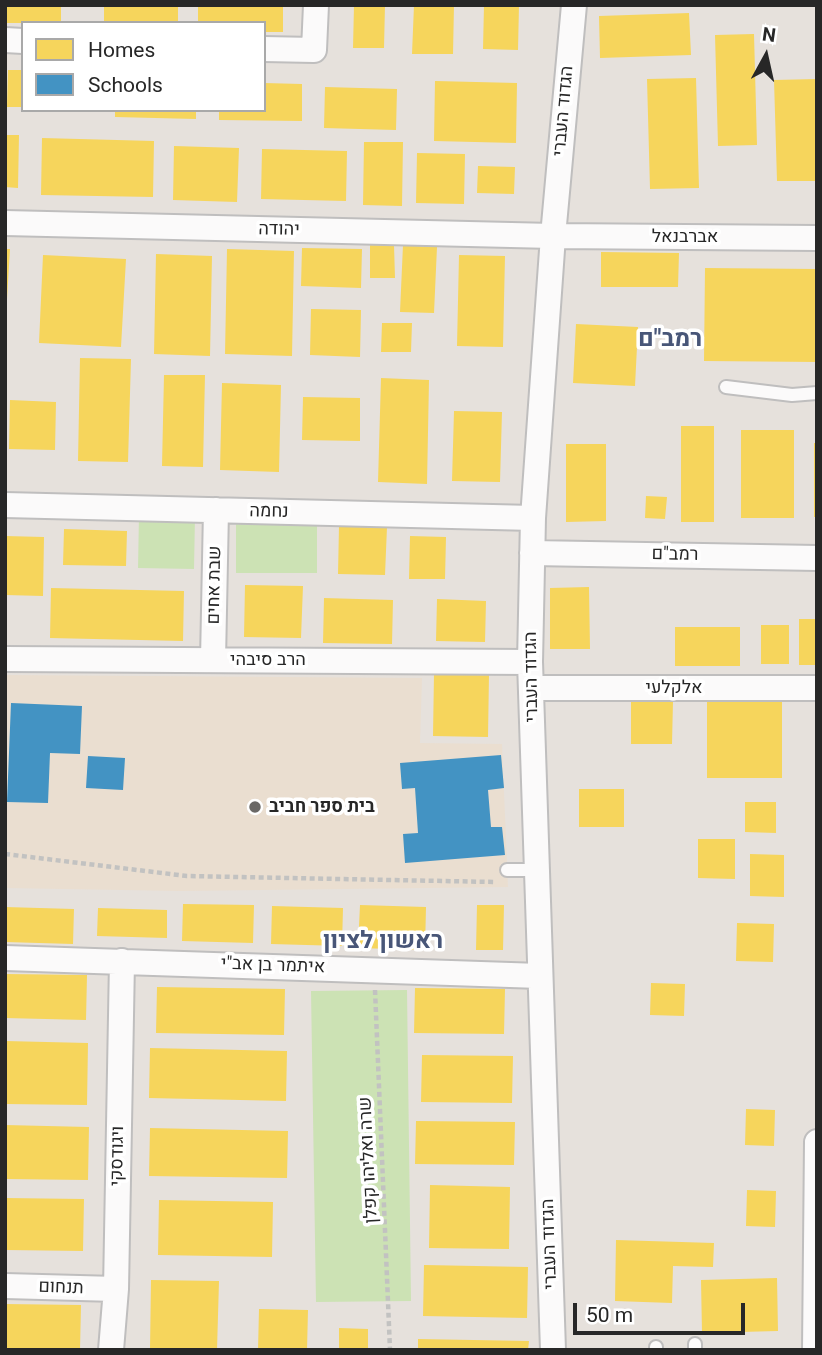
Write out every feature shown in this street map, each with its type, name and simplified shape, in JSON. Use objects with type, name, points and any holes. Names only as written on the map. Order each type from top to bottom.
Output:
[{"type":"street","points":[[266,49],[314,50],[316,5]]},
{"type":"street","name":"הגדוד העברי","points":[[553,1350],[530,662],[533,518],[553,236],[574,5]]},
{"type":"street","name":"יהודה","points":[[5,223],[553,236]]},
{"type":"street","name":"אברבנאל","points":[[553,236],[817,238]]},
{"type":"street","name":"נחמה","points":[[5,505],[533,518]]},
{"type":"street","name":"שבת אחים","points":[[213,660],[216,510]]},
{"type":"street","name":"רמב\"ם","points":[[532,553],[817,558]]},
{"type":"street","name":"הרב סיבהי","points":[[5,659],[530,662]]},
{"type":"street","name":"אלקלעי","points":[[532,688],[817,688]]},
{"type":"street","name":"איתמר בן אב\"י","points":[[5,958],[540,976]]},
{"type":"street","name":"ויגודסקי","points":[[111,1350],[116,1289],[122,961]]},
{"type":"street","points":[[815,1350],[817,1142]]},
{"type":"street","name":"תנחום","points":[[5,1286],[116,1289]]},
{"type":"lane","points":[[726,387],[792,395],[817,393]]},
{"type":"lane","points":[[507,870],[538,877]]},
{"type":"path","points":[[5,854],[187,876],[538,877]]},
{"type":"path","name":"שרה ואליהו קפלן","points":[[374,970],[390,1350]]},
{"type":"shaded area","name":"בית ספר חביב","points":[[5,675],[422,678],[420,743],[502,744],[508,887],[180,891],[5,888]]},
{"type":"green space","points":[[139,515],[195,516],[194,569],[138,568]]},
{"type":"green space","points":[[236,521],[317,521],[317,573],[236,573]]},
{"type":"green space","points":[[407,990],[411,1301],[316,1302],[311,991]]},
{"type":"building: Homes","points":[[5,5],[61,5],[61,21],[5,23]]},
{"type":"building: Homes","points":[[104,5],[178,5],[178,21],[104,21]]},
{"type":"building: Homes","points":[[198,5],[283,5],[283,32],[266,32],[266,21],[198,21]]},
{"type":"building: Homes","points":[[354,5],[385,5],[384,48],[353,48]]},
{"type":"building: Homes","points":[[414,5],[454,5],[453,54],[412,54]]},
{"type":"building: Homes","points":[[484,5],[519,5],[518,50],[483,49]]},
{"type":"building: Homes","points":[[689,13],[691,55],[600,58],[599,16]]},
{"type":"building: Homes","points":[[754,34],[757,145],[718,146],[715,35]]},
{"type":"building: Homes","points":[[8,70],[21,70],[21,107],[7,107]]},
{"type":"building: Homes","points":[[696,78],[699,188],[650,189],[647,79]]},
{"type":"building: Homes","points":[[817,79],[817,181],[777,181],[774,80]]},
{"type":"building: Homes","points":[[435,81],[517,83],[516,143],[434,141]]},
{"type":"building: Homes","points":[[266,83],[302,84],[302,121],[219,120],[219,112],[266,112]]},
{"type":"building: Homes","points":[[325,87],[397,89],[396,130],[324,128]]},
{"type":"building: Homes","points":[[115,112],[196,112],[196,119],[115,117]]},
{"type":"building: Homes","points":[[5,135],[19,135],[18,188],[5,187]]},
{"type":"building: Homes","points":[[42,138],[154,141],[153,197],[41,195]]},
{"type":"building: Homes","points":[[364,142],[403,142],[402,206],[363,205]]},
{"type":"building: Homes","points":[[174,146],[239,148],[237,202],[173,200]]},
{"type":"building: Homes","points":[[262,149],[347,151],[346,201],[261,199]]},
{"type":"building: Homes","points":[[417,153],[465,154],[464,204],[416,203]]},
{"type":"building: Homes","points":[[478,166],[515,167],[514,194],[477,193]]},
{"type":"building: Homes","points":[[370,245],[394,245],[395,278],[370,278]]},
{"type":"building: Homes","points":[[403,245],[437,247],[434,313],[400,312]]},
{"type":"building: Homes","points":[[302,248],[362,249],[361,288],[301,286]]},
{"type":"building: Homes","points":[[5,249],[10,249],[7,299],[5,299]]},
{"type":"building: Homes","points":[[227,249],[294,251],[292,356],[225,354]]},
{"type":"building: Homes","points":[[601,252],[679,253],[678,287],[601,287]]},
{"type":"building: Homes","points":[[156,254],[212,256],[210,356],[154,354]]},
{"type":"building: Homes","points":[[43,255],[126,259],[121,347],[39,343]]},
{"type":"building: Homes","points":[[459,255],[505,256],[503,347],[457,346]]},
{"type":"building: Homes","points":[[705,268],[817,269],[817,362],[704,361]]},
{"type":"building: Homes","points":[[311,309],[361,310],[360,357],[310,355]]},
{"type":"building: Homes","points":[[382,323],[412,323],[411,352],[381,352]]},
{"type":"building: Homes","points":[[576,324],[638,327],[635,386],[573,383]]},
{"type":"building: Homes","points":[[80,358],[131,359],[128,462],[78,461]]},
{"type":"building: Homes","points":[[164,375],[205,375],[203,467],[162,466]]},
{"type":"building: Homes","points":[[381,378],[429,380],[427,484],[378,482]]},
{"type":"building: Homes","points":[[222,383],[281,385],[279,472],[220,470]]},
{"type":"building: Homes","points":[[303,397],[360,398],[360,441],[302,440]]},
{"type":"building: Homes","points":[[10,400],[56,402],[55,450],[9,449]]},
{"type":"building: Homes","points":[[454,411],[502,412],[500,482],[452,481]]},
{"type":"building: Homes","points":[[681,426],[714,426],[714,522],[681,522]]},
{"type":"building: Homes","points":[[741,430],[794,430],[794,518],[741,518]]},
{"type":"building: Homes","points":[[814,443],[817,443],[817,517],[814,517]]},
{"type":"building: Homes","points":[[566,444],[606,444],[606,521],[566,522]]},
{"type":"building: Homes","points":[[646,496],[667,497],[665,519],[645,518]]},
{"type":"building: Homes","points":[[339,526],[387,527],[385,575],[338,574]]},
{"type":"building: Homes","points":[[64,529],[127,531],[126,566],[63,565]]},
{"type":"building: Homes","points":[[5,536],[44,537],[43,596],[5,595]]},
{"type":"building: Homes","points":[[410,536],[446,537],[445,579],[409,579]]},
{"type":"building: Homes","points":[[245,585],[303,586],[301,638],[244,637]]},
{"type":"building: Homes","points":[[589,587],[590,649],[550,649],[550,588]]},
{"type":"building: Homes","points":[[51,588],[184,591],[183,641],[50,638]]},
{"type":"building: Homes","points":[[324,598],[393,600],[392,644],[323,643]]},
{"type":"building: Homes","points":[[437,599],[486,601],[485,642],[436,641]]},
{"type":"building: Homes","points":[[799,619],[817,619],[817,665],[799,665]]},
{"type":"building: Homes","points":[[761,625],[789,625],[789,664],[761,664]]},
{"type":"building: Homes","points":[[675,627],[740,627],[740,666],[675,666]]},
{"type":"building: Homes","points":[[434,673],[489,674],[488,737],[433,736]]},
{"type":"building: Homes","points":[[707,692],[782,692],[782,778],[707,778]]},
{"type":"building: Homes","points":[[631,701],[673,701],[672,744],[631,744]]},
{"type":"building: Homes","points":[[579,789],[624,789],[624,827],[579,827]]},
{"type":"building: Homes","points":[[745,802],[776,802],[776,833],[745,832]]},
{"type":"building: Homes","points":[[698,839],[735,839],[735,879],[698,878]]},
{"type":"building: Homes","points":[[750,854],[784,855],[784,897],[750,896]]},
{"type":"building: Homes","points":[[183,904],[254,905],[253,943],[182,941]]},
{"type":"building: Homes","points":[[360,905],[426,907],[425,950],[358,948]]},
{"type":"building: Homes","points":[[477,905],[504,905],[503,950],[476,950]]},
{"type":"building: Homes","points":[[272,906],[343,908],[342,946],[271,944]]},
{"type":"building: Homes","points":[[5,907],[74,909],[73,944],[5,942]]},
{"type":"building: Homes","points":[[98,908],[167,910],[167,938],[97,936]]},
{"type":"building: Homes","points":[[737,923],[774,924],[773,962],[736,961]]},
{"type":"building: Homes","points":[[5,974],[87,975],[86,1020],[5,1018]]},
{"type":"building: Homes","points":[[651,983],[685,984],[684,1016],[650,1015]]},
{"type":"building: Homes","points":[[157,987],[285,989],[284,1035],[156,1033]]},
{"type":"building: Homes","points":[[415,988],[505,989],[504,1034],[414,1033]]},
{"type":"building: Homes","points":[[5,1041],[88,1043],[87,1105],[5,1104]]},
{"type":"building: Homes","points":[[150,1048],[287,1051],[286,1101],[149,1098]]},
{"type":"building: Homes","points":[[422,1055],[513,1056],[512,1103],[421,1102]]},
{"type":"building: Homes","points":[[746,1109],[775,1110],[774,1146],[745,1145]]},
{"type":"building: Homes","points":[[416,1121],[515,1122],[514,1165],[415,1164]]},
{"type":"building: Homes","points":[[5,1125],[89,1127],[88,1180],[5,1179]]},
{"type":"building: Homes","points":[[150,1128],[288,1131],[287,1178],[149,1176]]},
{"type":"building: Homes","points":[[430,1185],[510,1187],[509,1249],[429,1248]]},
{"type":"building: Homes","points":[[747,1190],[776,1191],[775,1227],[746,1226]]},
{"type":"building: Homes","points":[[5,1198],[84,1199],[83,1251],[5,1250]]},
{"type":"building: Homes","points":[[159,1200],[273,1202],[272,1257],[158,1255]]},
{"type":"building: Homes","points":[[616,1240],[714,1243],[713,1267],[673,1266],[672,1303],[615,1301]]},
{"type":"building: Homes","points":[[424,1265],[528,1267],[527,1318],[423,1316]]},
{"type":"building: Homes","points":[[777,1278],[778,1331],[702,1333],[701,1280]]},
{"type":"building: Homes","points":[[151,1280],[219,1281],[217,1350],[150,1350]]},
{"type":"building: Homes","points":[[5,1304],[81,1305],[80,1350],[5,1350]]},
{"type":"building: Homes","points":[[259,1309],[308,1310],[307,1350],[258,1350]]},
{"type":"building: Homes","points":[[339,1328],[368,1329],[368,1350],[339,1350]]},
{"type":"building: Homes","points":[[418,1339],[529,1341],[528,1350],[418,1350]]},
{"type":"building: Schools","points":[[11,703],[82,706],[80,754],[50,753],[48,803],[7,802]]},
{"type":"building: Schools","points":[[501,755],[504,788],[488,790],[491,827],[502,827],[505,855],[405,863],[403,834],[418,833],[415,788],[402,789],[400,763]]},
{"type":"building: Schools","points":[[88,756],[125,758],[123,790],[86,788]]},
{"type":"place","name":"בית ספר חביב","points":[[255,807]]},
{"type":"district","name":"רמב\"ם","points":[[670,340]]},
{"type":"district","name":"ראשון לציון","points":[[383,942]]}]
